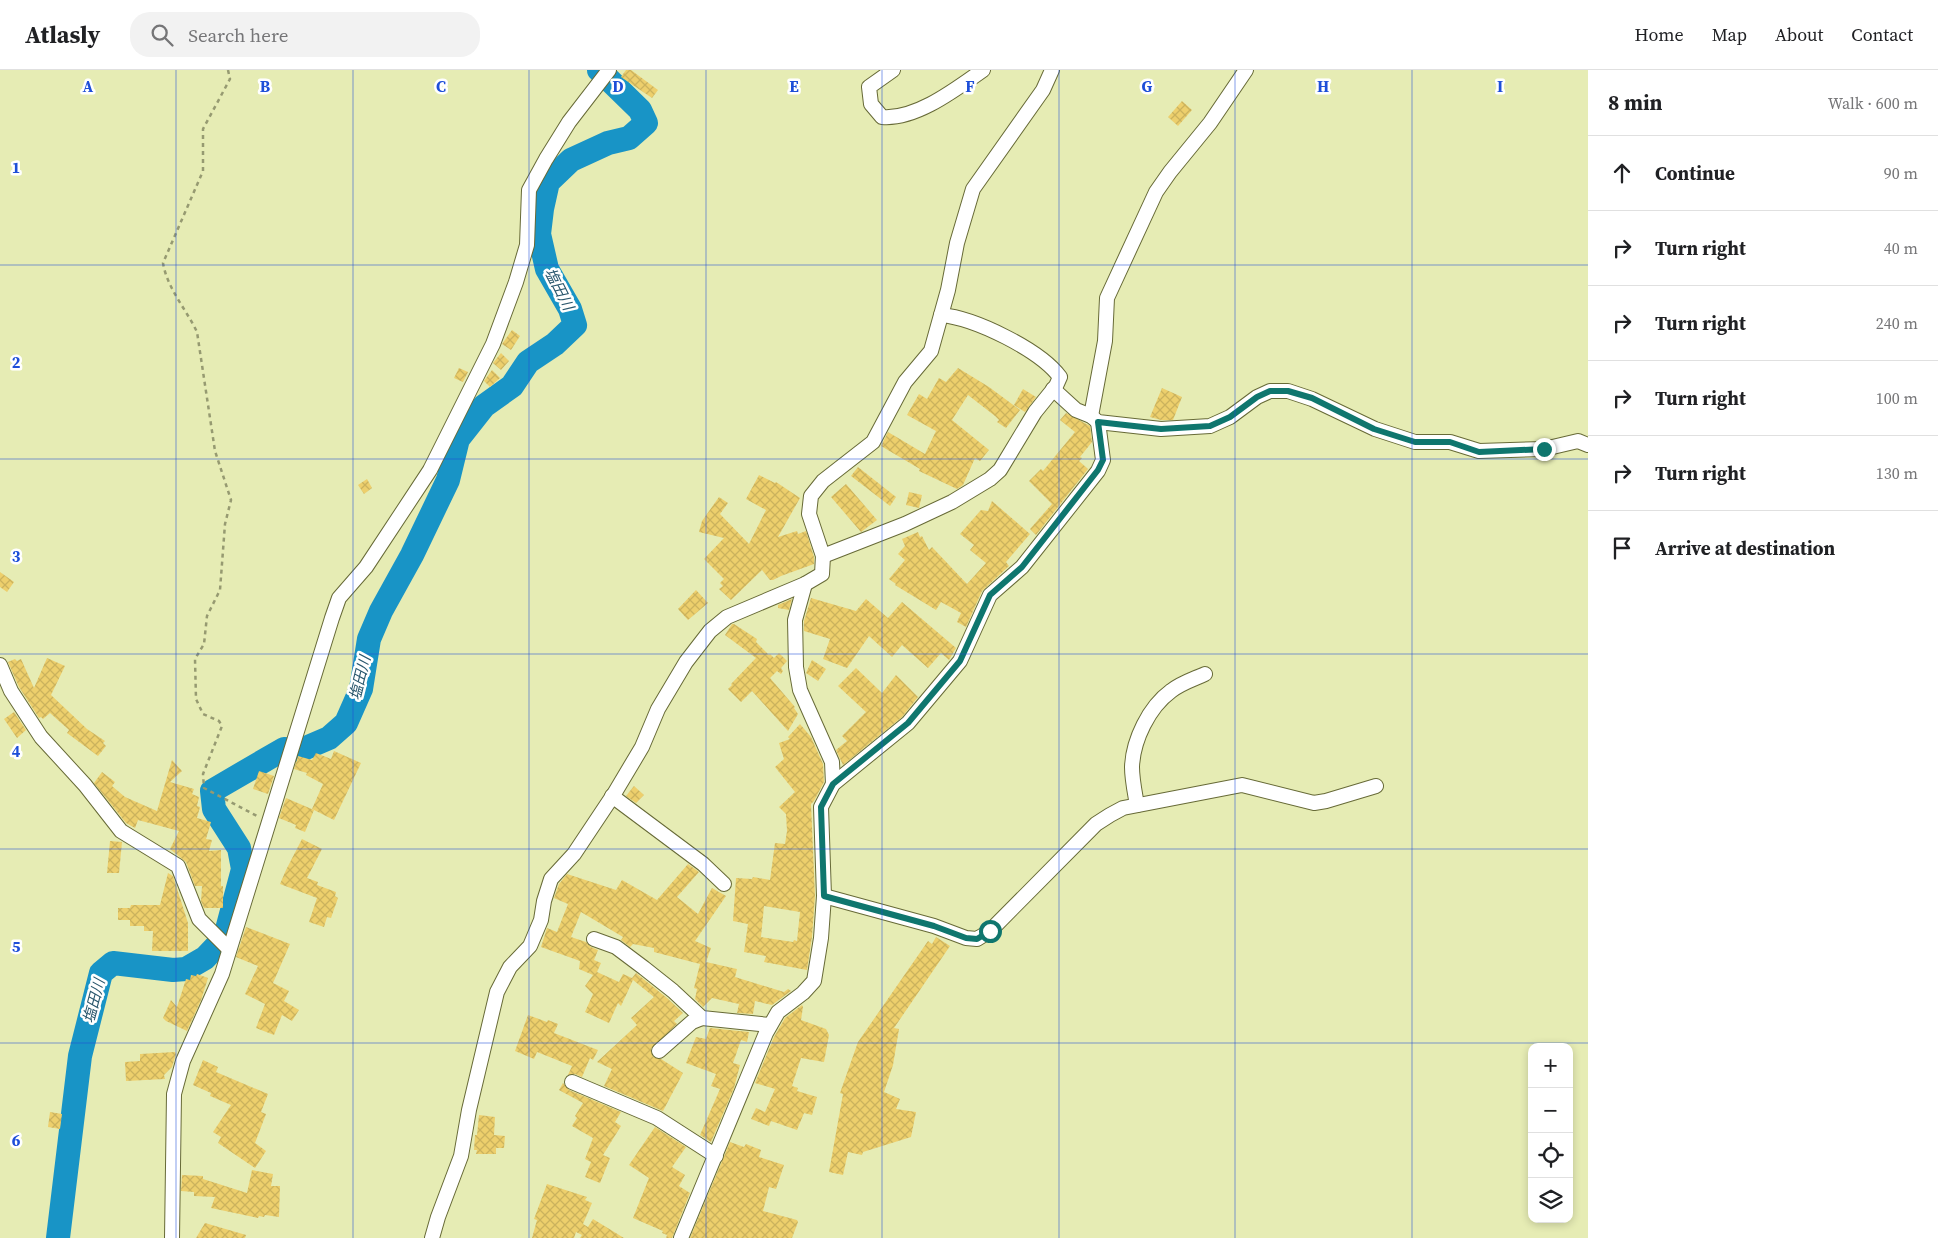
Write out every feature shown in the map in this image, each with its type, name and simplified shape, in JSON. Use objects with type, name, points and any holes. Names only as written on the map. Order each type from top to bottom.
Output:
[{"type":"street","points":[[172,1238],[174,1094],[183,1061],[222,974],[228,948],[332,618],[340,598],[366,567],[430,470],[493,344],[516,282],[527,245],[529,190],[546,158],[570,122],[609,70]]},
{"type":"street","points":[[893,70],[869,87],[871,104],[882,118],[896,119],[917,111],[955,90],[983,70]]},
{"type":"street","points":[[436,1237],[461,1156],[469,1110],[497,992],[510,967],[530,946],[541,920],[544,901],[551,880],[574,854],[612,796],[642,748],[658,709],[686,662],[710,631],[727,617],[805,584],[822,574],[823,556],[809,514],[811,496],[823,481],[873,442],[905,382],[931,351],[948,290],[956,243],[973,188],[1043,90],[1052,70]]},
{"type":"street","points":[[681,1238],[770,1025],[778,1012],[804,993],[814,981],[821,938],[824,896],[821,807],[833,784],[908,723],[960,661],[990,595],[1022,567],[1098,470],[1103,460],[1095,419],[1105,340],[1107,298],[1156,192],[1210,123],[1246,70]]},
{"type":"street","points":[[823,556],[905,524],[952,502],[990,479],[1000,470],[1035,412],[1053,390],[1060,377],[1055,370],[1019,344],[977,323],[956,316],[942,315]]},
{"type":"street","points":[[1053,390],[1076,410],[1095,419],[1161,429],[1210,426],[1230,417],[1257,397],[1270,391],[1288,391],[1312,398],[1374,429],[1415,442],[1450,442],[1479,452],[1544,449],[1578,440],[1588,444]]},
{"type":"street","points":[[805,584],[795,620],[796,666],[800,690],[832,762],[833,784]]},
{"type":"street","points":[[0,665],[11,691],[41,737],[85,785],[121,831],[178,866],[199,919],[228,948]]},
{"type":"street","points":[[1138,805],[1132,766],[1138,737],[1146,720],[1170,691],[1205,674]]},
{"type":"street","points":[[824,896],[934,926],[966,938],[977,939],[990,931],[1096,824],[1110,814],[1124,808],[1242,786],[1314,803],[1376,786]]},
{"type":"street","points":[[612,796],[703,864],[724,884]]},
{"type":"street","points":[[594,939],[616,947],[673,991],[702,1018]]},
{"type":"street","points":[[659,1051],[692,1022],[702,1018],[770,1025]]},
{"type":"street","points":[[572,1082],[657,1118],[716,1156]]},
{"type":"path","points":[[228,70],[230,79],[203,128],[203,171],[163,264],[166,278],[189,315],[197,332],[215,451],[231,500],[224,524],[220,590],[207,616],[204,644],[196,659],[196,699],[203,714],[219,721],[222,726],[203,774],[204,788],[268,822]]},
{"type":"building","points":[[626,70],[631,70],[658,90],[652,98],[621,77]]},
{"type":"building","points":[[1182,101],[1192,110],[1178,126],[1168,117]]},
{"type":"building","points":[[512,330],[520,336],[511,350],[502,344]]},
{"type":"building","points":[[501,353],[509,361],[501,370],[493,363]]},
{"type":"building","points":[[459,368],[468,372],[463,382],[454,378]]},
{"type":"building","points":[[958,368],[989,387],[1020,410],[1006,428],[997,422],[999,420],[995,416],[968,395],[952,420],[989,450],[980,461],[975,458],[963,485],[957,489],[919,471],[920,469],[881,446],[888,432],[925,454],[936,431],[907,415],[919,394],[927,399],[939,378],[946,382]]},
{"type":"building","points":[[492,370],[500,378],[490,387],[484,381]]},
{"type":"building","points":[[1162,388],[1182,397],[1173,420],[1161,420],[1150,417]]},
{"type":"building","points":[[1023,389],[1036,397],[1025,412],[1014,405]]},
{"type":"building","points":[[1066,413],[1090,426],[1092,442],[1079,461],[1088,469],[1036,535],[1030,529],[1052,504],[1029,481],[1041,469],[1043,471],[1075,432],[1060,420]]},
{"type":"building","points":[[858,467],[896,497],[890,506],[851,476]]},
{"type":"building","points":[[759,475],[776,482],[800,498],[778,537],[797,531],[798,534],[806,531],[814,557],[814,564],[773,580],[770,580],[762,570],[731,600],[719,589],[723,586],[720,583],[724,579],[704,559],[724,538],[699,532],[702,521],[719,497],[728,503],[720,514],[749,544],[766,510],[746,499]]},
{"type":"building","points":[[367,479],[372,488],[364,494],[358,485]]},
{"type":"building","points":[[846,484],[877,520],[861,532],[831,497]]},
{"type":"building","points":[[909,492],[922,495],[919,508],[906,505]]},
{"type":"building","points":[[992,501],[1030,534],[1006,562],[1009,566],[982,591],[966,627],[957,622],[961,613],[941,602],[936,610],[895,585],[889,579],[905,560],[898,554],[905,546],[902,539],[918,532],[929,550],[932,547],[967,584],[986,563],[970,550],[974,545],[960,534],[981,510],[988,511]]},
{"type":"building","points":[[0,572],[14,582],[7,592],[0,587]]},
{"type":"building","points":[[696,590],[708,603],[688,620],[678,609]]},
{"type":"building","points":[[811,598],[856,611],[866,599],[888,618],[902,602],[956,648],[949,660],[941,653],[928,668],[902,645],[892,657],[869,636],[847,668],[823,659],[830,639],[804,631],[804,621]]},
{"type":"building","points":[[792,599],[789,610],[778,608],[778,605]]},
{"type":"building","points":[[732,624],[757,639],[756,642],[769,655],[774,658],[779,653],[787,661],[781,668],[783,671],[781,674],[777,671],[770,678],[795,707],[798,714],[788,731],[752,691],[741,702],[728,689],[756,658],[725,635]]},
{"type":"building","points":[[47,658],[65,666],[51,695],[87,729],[105,741],[103,743],[106,746],[98,756],[67,733],[69,730],[50,713],[43,719],[39,718],[19,687],[8,662],[21,659],[34,688]]},
{"type":"building","points":[[812,660],[826,669],[818,681],[806,673]]},
{"type":"building","points":[[856,668],[882,693],[896,675],[918,697],[902,717],[843,765],[836,750],[847,741],[842,736],[866,712],[838,686]]},
{"type":"building","points":[[14,712],[26,730],[17,738],[4,719]]},
{"type":"building","points":[[800,724],[811,737],[823,764],[824,782],[811,804],[815,896],[807,970],[764,962],[766,956],[744,952],[748,924],[733,921],[736,878],[752,879],[753,877],[770,880],[775,843],[785,844],[787,831],[786,814],[779,807],[795,792],[775,767],[784,759],[779,743],[790,739],[788,737]],"holes":[[[764,906],[800,912],[797,941],[761,937]]]},
{"type":"building","points":[[334,751],[361,763],[334,820],[312,809],[323,784],[306,775],[307,773],[294,769],[298,756],[312,760],[316,753],[331,759]]},
{"type":"building","points":[[172,760],[182,771],[170,782],[194,789],[192,794],[199,797],[197,806],[200,807],[197,818],[211,822],[206,839],[212,840],[209,851],[221,850],[223,908],[204,908],[201,901],[202,886],[195,886],[186,862],[170,849],[179,831],[138,820],[135,828],[126,823],[94,783],[102,772],[115,782],[112,786],[125,797],[157,811]]},
{"type":"building","points":[[259,771],[274,776],[268,794],[253,789]]},
{"type":"building","points":[[634,786],[644,795],[636,803],[626,796]]},
{"type":"building","points":[[286,798],[314,810],[305,832],[295,828],[296,825],[279,818]]},
{"type":"building","points":[[302,839],[322,849],[307,878],[318,882],[317,885],[336,892],[335,896],[338,898],[331,918],[327,917],[324,927],[309,922],[317,898],[280,884]]},
{"type":"building","points":[[110,841],[122,842],[119,873],[107,873]]},
{"type":"building","points":[[688,864],[699,872],[677,897],[698,914],[712,888],[726,896],[695,941],[711,948],[706,962],[737,969],[735,977],[784,992],[788,989],[791,991],[772,1005],[755,1001],[753,1014],[737,1013],[739,1004],[712,998],[703,1007],[695,999],[697,989],[694,988],[700,964],[654,952],[654,948],[633,944],[630,947],[621,940],[623,937],[581,912],[571,937],[586,942],[598,950],[594,960],[601,963],[597,972],[619,982],[623,974],[632,978],[636,973],[683,1013],[674,1021],[677,1024],[651,1049],[653,1057],[661,1059],[683,1073],[663,1111],[604,1086],[612,1069],[597,1062],[637,1025],[631,1018],[654,997],[633,980],[621,1006],[618,1003],[609,1023],[585,1012],[593,994],[585,986],[593,975],[579,969],[580,961],[541,947],[547,928],[557,932],[568,904],[554,898],[559,884],[567,874],[616,890],[622,880],[657,900]]},
{"type":"building","points":[[168,873],[173,876],[188,923],[188,951],[152,951],[153,931],[144,931],[144,926],[130,926],[130,920],[118,920],[118,908],[130,908],[131,905],[160,905]]},
{"type":"building","points":[[246,927],[290,944],[273,983],[289,991],[284,1001],[299,1010],[292,1021],[282,1015],[274,1035],[256,1028],[265,1004],[245,994],[258,966],[236,957]]},
{"type":"building","points":[[936,937],[950,946],[894,1028],[899,1029],[893,1065],[884,1092],[900,1099],[896,1109],[916,1112],[911,1137],[863,1152],[862,1155],[848,1152],[843,1175],[829,1172],[843,1094],[840,1093],[858,1042],[928,941],[932,944]]},
{"type":"building","points":[[197,974],[208,978],[201,1000],[187,1031],[163,1018],[171,1000],[177,1007],[186,979],[190,980],[191,975],[196,976]]},
{"type":"building","points":[[802,1005],[801,1020],[826,1029],[829,1035],[824,1062],[801,1058],[792,1086],[798,1088],[797,1091],[817,1097],[812,1115],[804,1113],[797,1130],[771,1121],[769,1126],[751,1119],[756,1108],[765,1112],[775,1089],[755,1083],[774,1037],[785,1018]]},
{"type":"building","points":[[528,1015],[558,1024],[554,1033],[598,1050],[593,1060],[590,1058],[582,1077],[575,1074],[568,1075],[572,1066],[537,1052],[534,1059],[515,1051]]},
{"type":"building","points":[[710,1028],[749,1032],[747,1042],[741,1040],[733,1063],[740,1065],[734,1088],[711,1142],[700,1135],[720,1089],[711,1086],[716,1074],[686,1063],[696,1037],[706,1039]]},
{"type":"building","points":[[175,1052],[172,1067],[164,1075],[165,1079],[126,1081],[125,1062],[140,1061],[140,1054]]},
{"type":"building","points":[[203,1060],[218,1067],[216,1072],[268,1094],[261,1112],[266,1114],[255,1143],[266,1151],[255,1168],[218,1143],[221,1137],[213,1132],[231,1105],[210,1096],[211,1093],[193,1085]]},
{"type":"building","points":[[563,1083],[569,1090],[621,1112],[615,1122],[621,1126],[603,1155],[610,1158],[600,1183],[585,1177],[591,1162],[585,1159],[593,1138],[572,1126],[577,1118],[575,1116],[583,1103],[559,1090]]},
{"type":"building","points":[[50,1112],[62,1114],[60,1129],[48,1127]]},
{"type":"building","points":[[479,1115],[495,1117],[494,1135],[505,1136],[504,1148],[496,1148],[496,1154],[476,1154],[477,1150],[474,1150]]},
{"type":"building","points":[[655,1127],[686,1147],[672,1167],[685,1175],[679,1186],[690,1193],[672,1238],[666,1238],[667,1235],[662,1233],[663,1231],[633,1218],[649,1178],[629,1165]]},
{"type":"building","points":[[730,1142],[744,1147],[746,1144],[761,1150],[759,1157],[784,1165],[776,1189],[769,1187],[763,1211],[797,1220],[792,1238],[690,1238]]},
{"type":"building","points":[[252,1170],[273,1174],[271,1186],[280,1186],[279,1217],[265,1215],[258,1218],[211,1208],[215,1197],[194,1196],[194,1192],[181,1191],[182,1175],[203,1176],[203,1179],[247,1193]]},
{"type":"building","points":[[547,1184],[587,1197],[585,1200],[592,1203],[583,1224],[588,1227],[593,1219],[624,1238],[580,1238],[582,1235],[576,1232],[574,1238],[532,1238],[537,1220],[534,1219]]},
{"type":"building","points":[[205,1223],[246,1235],[245,1238],[196,1238]]},
{"type":"waterway","name":"塩田川","points":[[58,1238],[80,1056],[101,973],[113,963],[173,970],[186,969],[205,958],[225,937],[243,869],[239,848],[214,809],[212,791],[284,749],[301,750],[329,738],[346,723],[361,689],[369,639],[381,611],[412,555],[448,480],[458,439],[484,406],[512,386],[528,362],[555,344],[575,325],[570,309],[547,269],[539,234],[548,182],[571,160],[608,143],[629,138],[646,123],[640,110],[599,70]]},
{"type":"route","points":[[990,931],[977,939],[966,938],[934,926],[824,896],[821,807],[833,784],[908,723],[960,661],[990,595],[1022,567],[1098,470],[1103,460],[1098,422],[1161,429],[1210,426],[1230,417],[1257,397],[1270,391],[1288,391],[1312,398],[1374,429],[1415,442],[1450,442],[1479,452],[1544,449]]}]
